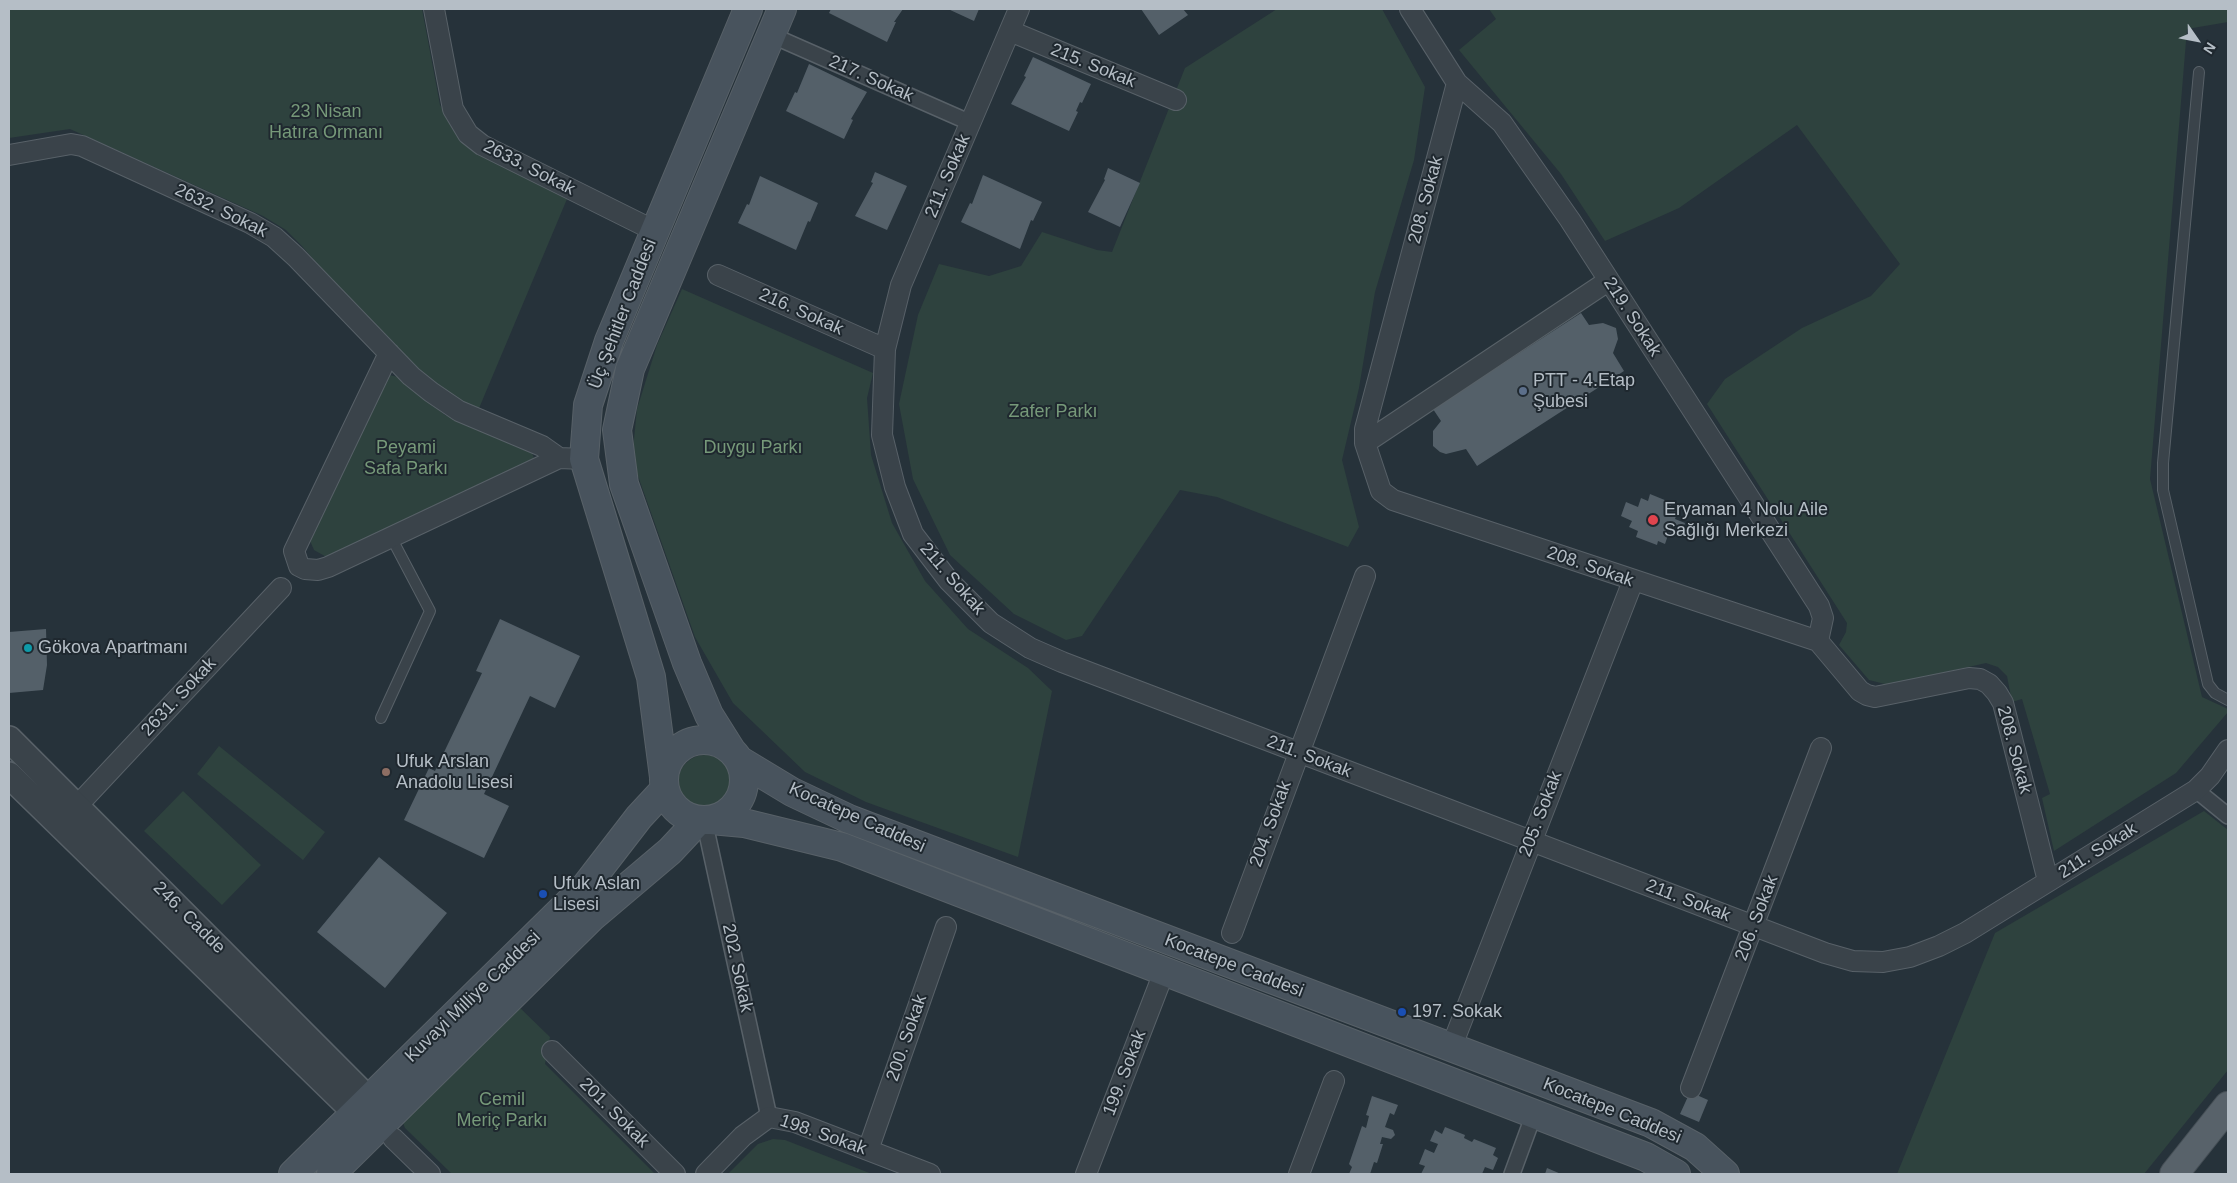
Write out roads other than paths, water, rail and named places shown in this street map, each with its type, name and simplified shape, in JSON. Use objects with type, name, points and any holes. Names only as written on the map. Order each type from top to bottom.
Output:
[{"type":"main road","name":"Üç Şehitler Caddesi","points":[[664,783],[651,677],[572,458],[609,341],[748,9]]},
{"type":"main road","name":"Üç Şehitler Caddesi","points":[[735,755],[709,715],[687,663],[624,484],[617,430],[630,369],[782,9]]},
{"type":"main road","points":[[708,740],[720,743],[735,755],[744,772],[744,784],[741,797],[734,808],[724,816],[705,820],[688,817],[677,810],[669,801],[664,783],[667,765],[674,754],[684,746],[695,741],[708,740]]},
{"type":"main road","name":"Kocatepe Caddesi","points":[[735,755],[792,792],[849,819],[1651,1123],[1695,1147],[1725,1174]]},
{"type":"main road","name":"Kuvayi Milliye Caddesi","points":[[293,1174],[586,887],[664,783]]},
{"type":"main road","name":"Kocatepe Caddesi","points":[[705,820],[744,823],[842,847],[1646,1157],[1676,1174]]},
{"type":"main road","name":"Kuvayi Milliye Caddesi","points":[[331,1174],[385,1129],[592,917],[705,820]]},
{"type":"main road","points":[[361,1106],[385,1129]]},
{"type":"main road","points":[[2174,1174],[2228,1106]]},
{"type":"street","name":"2633. Sokak","points":[[434,9],[453,110],[468,134],[482,145],[655,231]]},
{"type":"street","name":"211. Sokak","points":[[1020,9],[901,285],[884,349],[882,435],[895,488],[913,534],[949,580],[991,623],[1030,648],[1062,662],[1825,953],[1852,960],[1882,962],[1910,957],[1939,946],[1965,933],[2196,790],[2210,776],[2228,750]]},
{"type":"street","name":"219. Sokak","points":[[1410,9],[1457,83],[1502,123],[1570,220],[1819,606],[1823,618],[1818,641]]},
{"type":"street","name":"215. Sokak","points":[[1010,32],[1176,100]]},
{"type":"street","name":"217. Sokak","points":[[771,35],[971,123]]},
{"type":"street","name":"208. Sokak","points":[[1457,83],[1368,415],[1365,443],[1381,491],[1387,497],[1633,581],[1818,641],[1860,691],[1867,696],[1875,697],[1969,678],[1980,679],[1989,684],[1998,693],[2003,703],[2048,881]]},
{"type":"street","name":"2632. Sokak","points":[[11,159],[71,144],[82,146],[250,223],[274,237],[418,381],[459,411],[572,458]]},
{"type":"street","name":"216. Sokak","points":[[718,275],[884,349]]},
{"type":"street","points":[[1365,443],[1608,281]]},
{"type":"street","points":[[389,352],[294,550],[299,566],[305,569],[318,570],[572,458]]},
{"type":"street","name":"204. Sokak","points":[[1232,933],[1365,576]]},
{"type":"street","name":"205. Sokak","points":[[1451,1048],[1530,841],[1633,581]]},
{"type":"street","name":"2631. Sokak","points":[[77,806],[281,588]]},
{"type":"street","name":"246. Cadde","points":[[9,739],[77,806],[361,1106]]},
{"type":"street","name":"206. Sokak","points":[[1691,1088],[1821,748]]},
{"type":"street","name":"246. Cadde","points":[[9,775],[361,1106]]},
{"type":"street","points":[[2196,790],[2228,816]]},
{"type":"street","name":"202. Sokak","points":[[705,820],[769,1117]]},
{"type":"street","name":"200. Sokak","points":[[868,1150],[946,927]]},
{"type":"street","name":"199. Sokak","points":[[1086,1174],[1164,972]]},
{"type":"street","name":"201. Sokak","points":[[552,1051],[675,1174]]},
{"type":"street","points":[[1299,1174],[1334,1081]]},
{"type":"street","points":[[1512,1174],[1534,1114]]},
{"type":"street","name":"198. Sokak","points":[[706,1174],[742,1136],[769,1117],[795,1122],[930,1174]]},
{"type":"street","points":[[385,1129],[430,1174]]},
{"type":"lane","points":[[2199,72],[2164,444],[2163,490],[2208,684],[2216,693],[2228,700]]},
{"type":"lane","points":[[381,718],[430,611],[391,537]]},
{"type":"place","name":"PTT - 4.Etap Şubesi","points":[[1523,391]]},
{"type":"place","name":"Eryaman 4 Nolu Aile Sağlığı Merkezi","points":[[1653,520]]},
{"type":"place","name":"Gökova Apartmanı","points":[[28,648]]},
{"type":"place","name":"Ufuk Arslan Anadolu Lisesi","points":[[386,772]]},
{"type":"place","name":"Ufuk Aslan Lisesi","points":[[543,894]]},
{"type":"place","name":"197. Sokak","points":[[1402,1012]]},
{"type":"park label","name":"23 Nisan Hatıra Ormanı","points":[[326,122]]},
{"type":"park label","name":"Zafer Parkı","points":[[1053,412]]},
{"type":"park label","name":"Duygu Parkı","points":[[753,448]]},
{"type":"park label","name":"Peyami Safa Parkı","points":[[406,458]]},
{"type":"park label","name":"Cemil Meriç Parkı","points":[[502,1110]]}]
